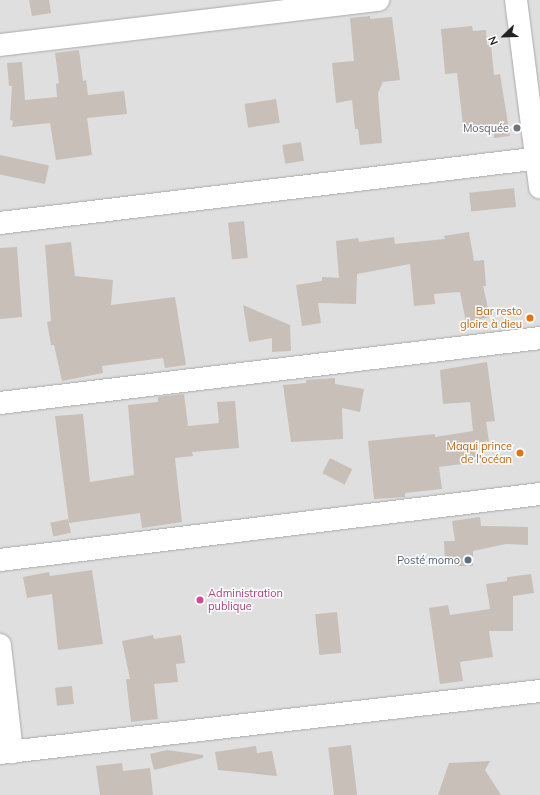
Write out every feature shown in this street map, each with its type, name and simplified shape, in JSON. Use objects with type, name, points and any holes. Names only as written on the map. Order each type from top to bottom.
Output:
[{"type":"street","points":[[0,45],[378,0]]},
{"type":"street","points":[[516,0],[538,159],[540,187]]},
{"type":"street","points":[[0,223],[538,159]]},
{"type":"street","points":[[0,403],[540,338]]},
{"type":"street","points":[[0,560],[540,494]]},
{"type":"street","points":[[0,645],[6,752],[540,690]]},
{"type":"shaded area","points":[[0,0],[540,0],[540,795],[0,795]]},
{"type":"building","points":[[29,0],[49,0],[51,13],[32,16]]},
{"type":"building","points":[[370,16],[370,19],[392,17],[400,80],[383,82],[378,93],[382,143],[360,145],[358,129],[355,129],[352,100],[336,103],[332,63],[354,61],[350,18]]},
{"type":"building","points":[[472,26],[473,31],[486,30],[487,45],[491,45],[494,75],[500,74],[510,136],[494,138],[494,131],[464,134],[457,73],[445,74],[441,29]]},
{"type":"building","points":[[79,50],[83,81],[86,80],[88,95],[124,91],[127,114],[87,118],[92,155],[56,160],[50,123],[12,127],[13,121],[10,120],[12,86],[9,86],[7,63],[22,62],[25,100],[57,97],[56,84],[59,83],[55,53]]},
{"type":"building","points":[[276,99],[280,123],[248,128],[244,104]]},
{"type":"building","points":[[301,142],[304,161],[285,164],[282,145]]},
{"type":"building","points":[[0,155],[49,165],[45,184],[0,174]]},
{"type":"building","points":[[514,188],[516,207],[471,212],[469,193]]},
{"type":"building","points":[[244,221],[248,258],[232,259],[228,223]]},
{"type":"building","points":[[469,232],[474,261],[484,260],[486,286],[483,286],[490,317],[466,322],[460,292],[434,294],[435,304],[414,306],[410,264],[357,274],[356,304],[318,303],[321,323],[302,326],[296,285],[322,281],[322,277],[339,278],[336,241],[358,238],[359,242],[394,237],[395,244],[445,239],[444,236]]},
{"type":"building","points":[[71,242],[75,276],[113,280],[111,305],[175,297],[186,365],[165,368],[163,358],[102,366],[103,373],[62,381],[54,345],[51,345],[47,322],[51,321],[45,245]]},
{"type":"building","points":[[17,247],[22,317],[0,319],[0,248]]},
{"type":"building","points":[[243,305],[290,325],[291,351],[272,352],[272,338],[249,342]]},
{"type":"building","points":[[487,362],[495,421],[486,422],[489,441],[475,443],[478,462],[439,467],[442,489],[405,493],[405,497],[374,499],[368,441],[435,434],[435,437],[473,431],[470,402],[443,404],[440,370]]},
{"type":"building","points":[[335,378],[335,384],[364,389],[360,412],[342,408],[343,439],[291,442],[283,385],[306,383],[306,380]]},
{"type":"building","points":[[184,394],[188,426],[219,423],[217,402],[235,401],[239,448],[192,452],[193,456],[175,458],[182,522],[142,528],[140,513],[69,523],[55,416],[83,414],[90,482],[134,475],[128,405],[158,402],[158,397]]},
{"type":"building","points":[[330,458],[352,469],[345,484],[322,473]]},
{"type":"building","points":[[480,517],[481,526],[528,527],[528,545],[506,544],[473,551],[473,566],[445,566],[444,541],[455,541],[452,521]]},
{"type":"building","points":[[68,519],[71,533],[53,536],[50,523]]},
{"type":"building","points":[[92,570],[103,644],[58,650],[52,594],[27,598],[23,577],[49,572],[50,576]]},
{"type":"building","points":[[531,574],[534,593],[513,596],[513,631],[489,631],[493,657],[460,662],[463,681],[440,684],[429,608],[448,605],[450,615],[490,609],[486,584],[507,581],[507,577]]},
{"type":"building","points":[[337,612],[341,653],[319,655],[315,614]]},
{"type":"building","points":[[153,635],[154,639],[181,635],[185,663],[176,664],[178,682],[154,684],[158,719],[131,722],[126,679],[130,679],[122,641]]},
{"type":"building","points":[[72,686],[74,704],[57,706],[55,688]]},
{"type":"building","points":[[351,745],[357,795],[334,795],[328,748]]},
{"type":"building","points":[[256,746],[257,753],[272,751],[277,776],[218,770],[215,752]]},
{"type":"building","points":[[167,750],[203,755],[203,758],[154,770],[150,754]]},
{"type":"building","points":[[490,761],[485,770],[501,795],[438,795],[449,763]]},
{"type":"building","points":[[122,763],[123,771],[150,768],[153,795],[100,795],[96,766]]},
{"type":"place","name":"Mosquée","points":[[517,128]]},
{"type":"place","name":"Bar resto gloire à dieu","points":[[530,318]]},
{"type":"place","name":"Maqui prince de l'océan","points":[[520,453]]},
{"type":"place","name":"Posté momo","points":[[468,560]]},
{"type":"place","name":"Administration publique","points":[[200,600]]}]
